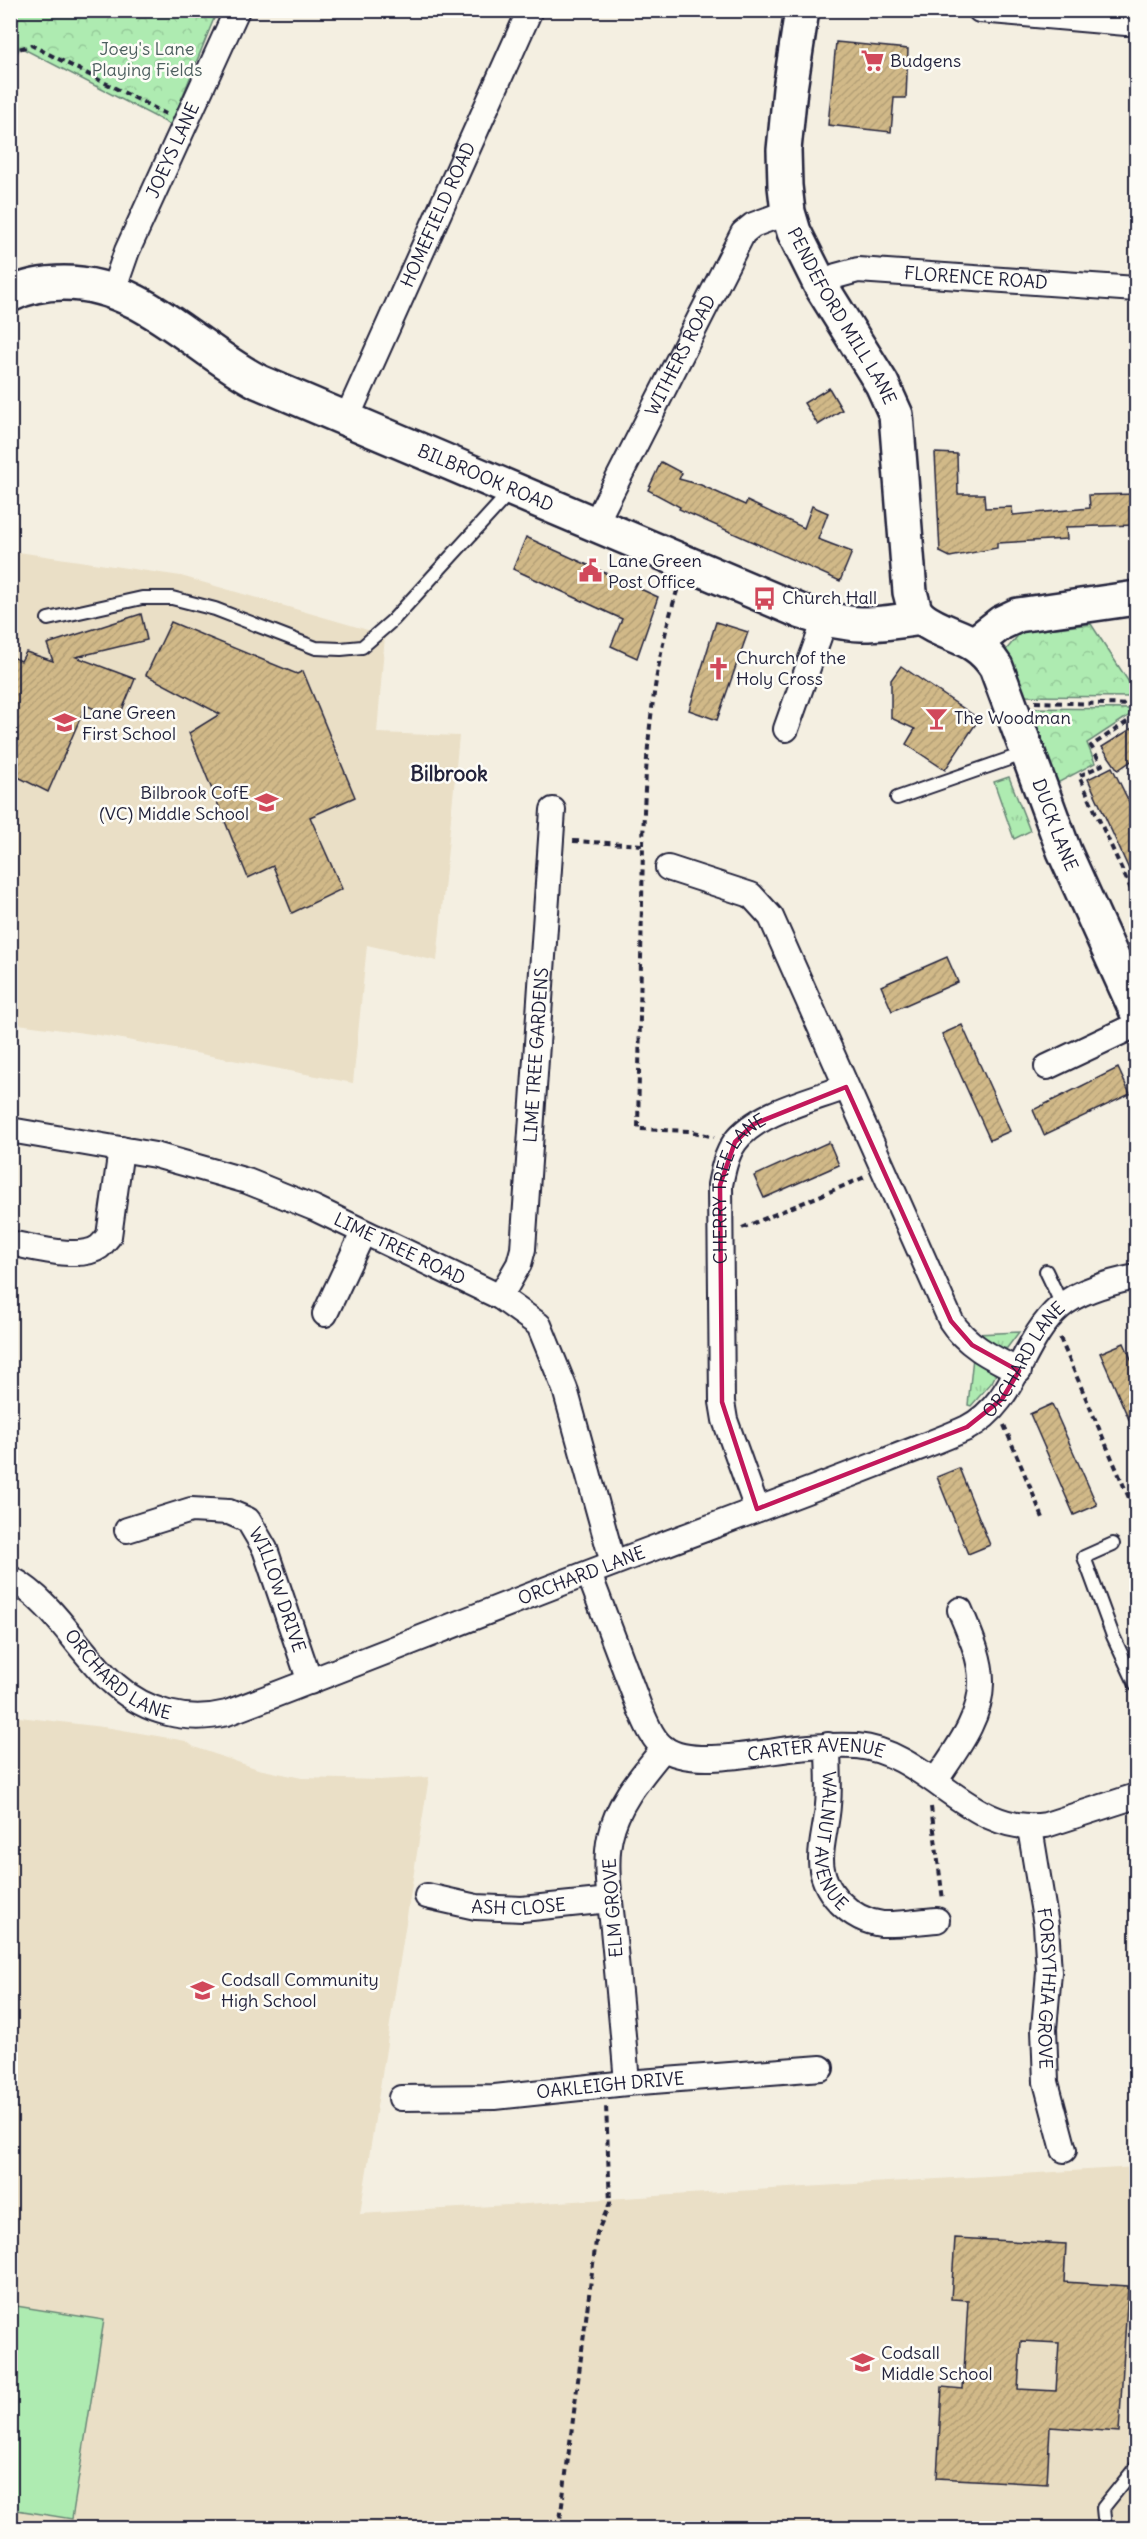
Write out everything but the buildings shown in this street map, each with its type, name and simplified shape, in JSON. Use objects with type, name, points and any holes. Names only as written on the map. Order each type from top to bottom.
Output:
[{"type":"street","name":"JOEYS LANE","points":[[113,291],[127,251],[237,10]]},
{"type":"street","name":"HOMEFIELD ROAD","points":[[346,420],[530,10]]},
{"type":"street","name":"PENDEFORD MILL LANE","points":[[802,10],[790,89],[784,150],[788,212],[797,240],[821,286],[882,384],[896,416],[910,592],[915,611],[921,618]]},
{"type":"street","points":[[980,10],[1126,23],[1137,20]]},
{"type":"street","name":"WITHERS ROAD","points":[[595,524],[744,233],[753,225],[788,212]]},
{"type":"street","name":"FLORENCE ROAD","points":[[821,286],[836,276],[858,270],[1137,289]]},
{"type":"street","name":"BILBROOK ROAD","points":[[10,295],[34,286],[51,283],[93,285],[113,291],[158,314],[239,372],[346,420],[514,488],[686,564],[825,620],[847,625],[871,626],[921,618]]},
{"type":"street","points":[[921,618],[932,627],[957,635],[974,644],[1001,623],[1018,615],[1137,598]]},
{"type":"street","points":[[786,729],[825,620]]},
{"type":"street","name":"DUCK LANE","points":[[974,644],[987,654],[996,668],[1064,851],[1137,1010]]},
{"type":"street","name":"LIME TREE GARDENS","points":[[500,1297],[519,1264],[523,1249],[553,810]]},
{"type":"street","points":[[668,868],[751,895],[771,917],[951,1322],[972,1345],[1019,1371]]},
{"type":"street","points":[[1047,1066],[1137,1025]]},
{"type":"street","name":"CHERRY TREE LANE","points":[[757,1509],[725,1419],[720,1383],[720,1185],[725,1161],[735,1142],[762,1119],[846,1087]]},
{"type":"street","name":"LIME TREE ROAD","points":[[10,1130],[155,1155],[247,1181],[314,1208],[500,1297],[539,1325],[565,1389],[613,1563]]},
{"type":"street","points":[[10,1243],[72,1253],[88,1252],[100,1246],[109,1236],[121,1149]]},
{"type":"street","points":[[325,1314],[363,1233]]},
{"type":"street","name":"ORCHARD LANE","points":[[10,1578],[32,1593],[56,1618],[112,1685],[134,1700],[159,1711],[199,1718],[217,1716],[967,1427],[987,1415],[1002,1399],[1019,1371],[1034,1338],[1062,1305],[1089,1291],[1137,1277]]},
{"type":"street","name":"WILLOW DRIVE","points":[[127,1530],[191,1510],[229,1512],[248,1520],[266,1549],[310,1682]]},
{"type":"street","points":[[589,1574],[639,1710],[650,1730],[664,1748]]},
{"type":"street","points":[[936,1780],[970,1727],[978,1707],[981,1681],[976,1651],[960,1610]]},
{"type":"street","name":"CARTER AVENUE","points":[[664,1748],[702,1759],[828,1745],[860,1746],[885,1752],[936,1780],[982,1814],[1030,1828],[1137,1796]]},
{"type":"street","name":"WALNUT AVENUE","points":[[828,1745],[829,1802],[821,1860],[825,1880],[833,1896],[848,1910],[866,1920],[883,1924],[937,1920]]},
{"type":"street","name":"ELM GROVE","points":[[627,2084],[610,1900],[608,1860],[610,1837],[616,1819],[635,1784],[664,1748]]},
{"type":"street","name":"FORSYTHIA GROVE","points":[[1030,1828],[1046,1925],[1048,1972],[1044,2029],[1046,2082],[1064,2150]]},
{"type":"street","name":"ASH CLOSE","points":[[427,1896],[476,1907],[522,1909],[610,1900]]},
{"type":"street","name":"OAKLEIGH DRIVE","points":[[401,2098],[495,2097],[821,2068]]},
{"type":"lane","points":[[48,620],[142,598],[172,598],[215,609],[316,648],[362,647],[393,620],[514,488]]},
{"type":"lane","points":[[897,798],[1027,752]]},
{"type":"lane","points":[[1046,1271],[1062,1305]]},
{"type":"lane","points":[[1113,1544],[1084,1557],[1113,1636],[1137,1685]]},
{"type":"lane","points":[[1105,2529],[1103,2508],[1137,2467]]},
{"type":"path","points":[[10,51],[32,45],[186,124]]},
{"type":"path","points":[[686,564],[672,605],[654,700],[645,774],[638,1129],[690,1131],[735,1142]]},
{"type":"path","points":[[1029,702],[1137,705]]},
{"type":"path","points":[[1137,716],[1091,746],[1102,765],[1079,776],[1137,900]]},
{"type":"path","points":[[551,840],[643,845]]},
{"type":"path","points":[[731,1232],[872,1174]]},
{"type":"path","points":[[1056,1329],[1129,1498]]},
{"type":"path","points":[[1001,1419],[1043,1518]]},
{"type":"path","points":[[936,1780],[929,1790],[945,1919],[937,1920]]},
{"type":"path","points":[[559,2529],[597,2233],[610,2203],[606,2100]]},
{"type":"highlighted area","points":[[846,1087],[951,1321],[972,1345],[1019,1371],[1002,1399],[967,1427],[757,1509],[722,1402],[720,1185],[735,1142],[754,1124]]},
{"type":"shaded area","name":"Bilbrook CofE (VC) Middle School","points":[[18,552],[181,576],[385,635],[377,733],[459,736],[437,961],[367,945],[353,1083],[106,1036],[11,1023],[10,563]]},
{"type":"shaded area","name":"Codsall Community High School","points":[[11,1716],[111,1728],[186,1741],[194,1747],[258,1769],[302,1778],[380,1780],[429,1777],[360,2214],[1136,2167],[1135,2528],[11,2528]]},
{"type":"green space","name":"Joey's Lane Playing Fields","points":[[11,11],[217,11],[171,125],[20,47],[11,65]]},
{"type":"green space","points":[[1091,624],[1136,693],[1136,697],[1016,696],[1001,656],[1021,632]]},
{"type":"green space","points":[[1015,708],[1136,709],[1136,711],[1087,743],[1095,763],[1050,787]]},
{"type":"green space","points":[[1009,777],[1030,831],[1014,839],[994,782]]},
{"type":"green space","points":[[1019,1332],[1007,1348],[999,1349],[977,1334]]},
{"type":"green space","points":[[973,1357],[991,1367],[996,1374],[971,1406],[968,1405]]},
{"type":"green space","points":[[10,2305],[104,2320],[72,2519],[11,2509]]},
{"type":"place","name":"Budgens","points":[[872,61]]},
{"type":"place","name":"Lane Green Post Office","points":[[590,571]]},
{"type":"place","name":"Church Hall","points":[[764,598]]},
{"type":"place","name":"Church of the Holy Cross","points":[[718,668]]},
{"type":"place","name":"The Woodman","points":[[936,718]]},
{"type":"place","name":"Lane Green First School","points":[[64,723]]},
{"type":"place","name":"Bilbrook CofE (VC) Middle School","points":[[267,803]]},
{"type":"place","name":"Codsall Community High School","points":[[203,1990]]},
{"type":"place","name":"Codsall Middle School","points":[[863,2363]]},
{"type":"district","name":"Bilbrook","points":[[449,774]]}]
